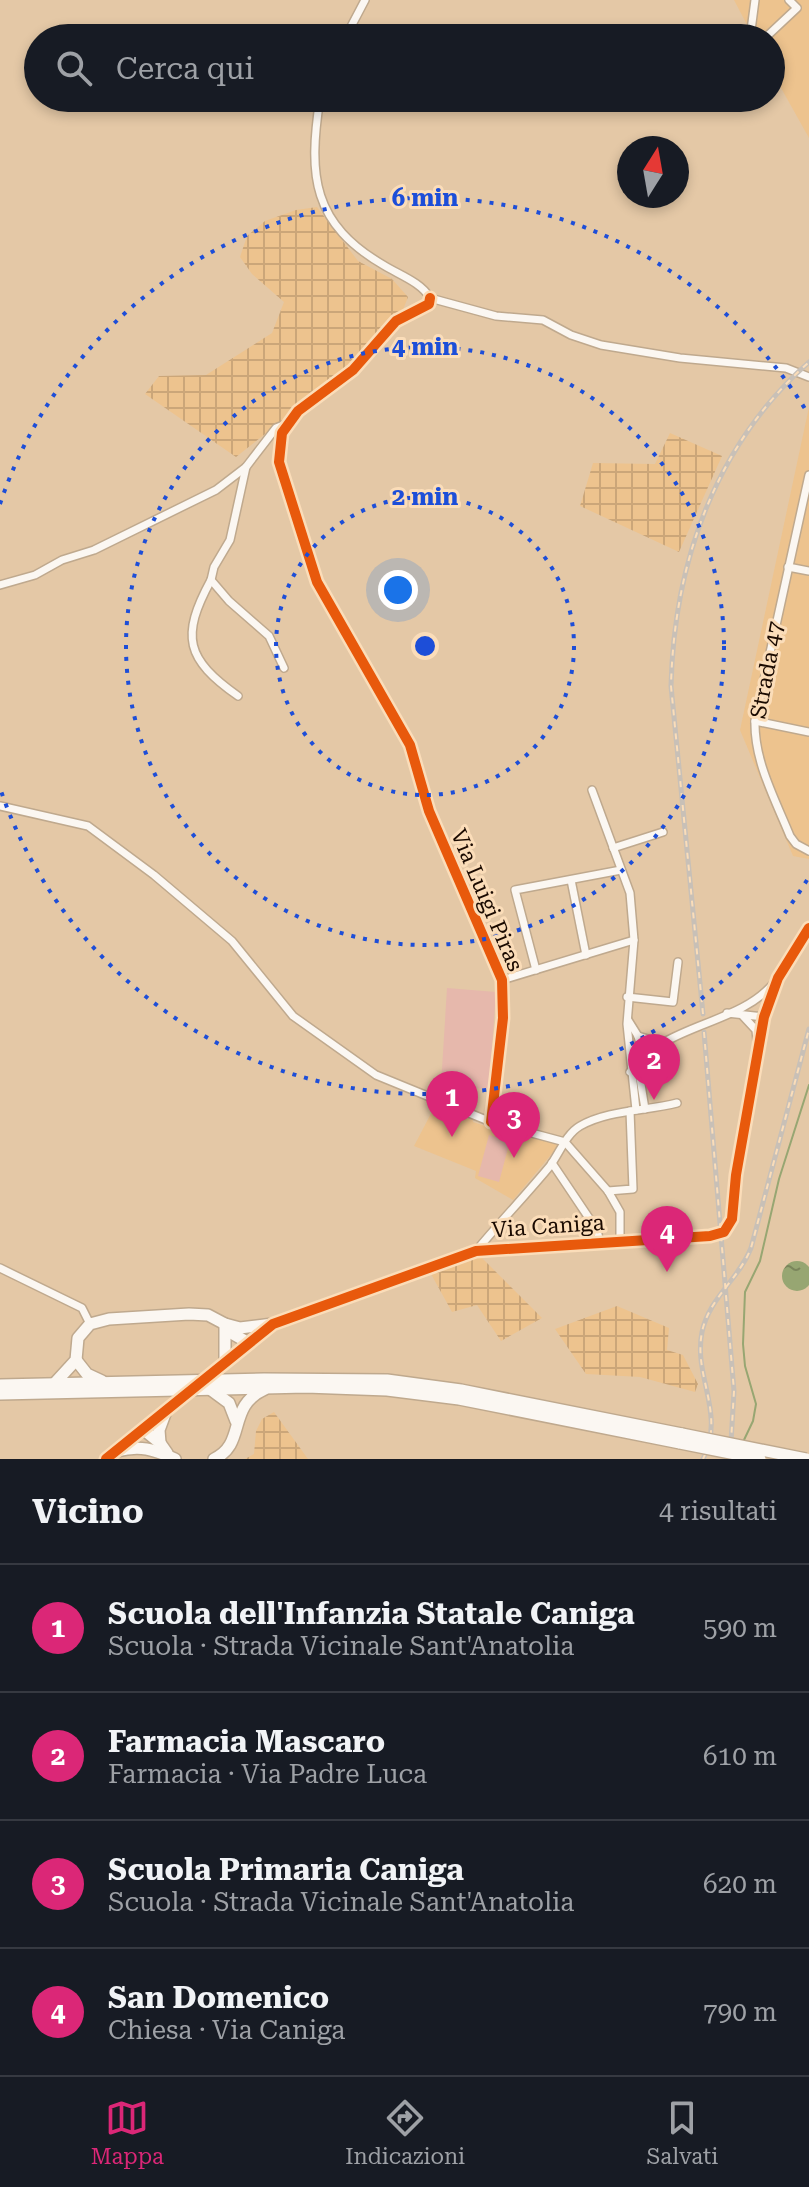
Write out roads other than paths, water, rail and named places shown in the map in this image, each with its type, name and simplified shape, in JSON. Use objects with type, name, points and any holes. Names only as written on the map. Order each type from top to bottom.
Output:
[{"type":"highway","points":[[54,1384],[76,1360],[78,1338],[90,1324],[109,1319],[208,1315],[247,1342]]},
{"type":"highway","points":[[228,1327],[273,1324]]},
{"type":"highway","points":[[224,1362],[228,1327]]},
{"type":"highway","points":[[76,1360],[87,1374],[106,1383]]},
{"type":"highway","points":[[0,1394],[269,1388],[317,1383]]},
{"type":"highway","points":[[0,1385],[317,1383],[523,1407],[804,1459]]},
{"type":"highway","points":[[214,1459],[231,1444],[246,1402],[254,1394],[269,1388]]},
{"type":"highway","points":[[210,1389],[229,1403],[237,1426]]},
{"type":"highway","points":[[158,1446],[159,1430],[167,1410]]},
{"type":"highway","points":[[144,1430],[146,1439],[172,1458]]},
{"type":"highway","points":[[681,1438],[760,1459]]},
{"type":"highway","points":[[117,1451],[158,1446]]},
{"type":"street","points":[[352,24],[365,0]]},
{"type":"street","points":[[752,24],[755,0]]},
{"type":"street","points":[[780,24],[797,8],[789,0]]},
{"type":"street","points":[[318,112],[313,143],[314,170],[321,195],[336,226],[347,241],[415,284],[430,298],[496,316],[543,320],[571,335],[601,345],[680,358],[786,368],[806,375]]},
{"type":"street","points":[[0,585],[35,575],[62,560],[94,550],[216,490],[246,467],[276,428],[288,423],[318,394],[353,370],[396,321],[429,304],[430,298]]},
{"type":"street","name":"Via Luigi Piras","points":[[288,423],[279,446],[279,462],[317,582],[410,745],[429,811],[502,980],[503,1018],[491,1122]]},
{"type":"street","points":[[238,696],[216,680],[192,649],[191,637],[202,596],[230,540],[246,467]]},
{"type":"street","name":"Strada 47","points":[[809,475],[755,721],[757,752],[790,836],[796,844],[809,851]]},
{"type":"street","points":[[788,567],[809,571]]},
{"type":"street","points":[[211,580],[229,601],[269,636],[284,668]]},
{"type":"street","points":[[755,721],[809,732]]},
{"type":"street","points":[[592,790],[630,893],[634,940],[626,1017],[630,1072],[637,1110]]},
{"type":"street","points":[[0,806],[88,826],[154,875],[232,941],[281,1004],[304,1025],[376,1075],[491,1122],[565,1142],[608,1191],[620,1212],[620,1242]]},
{"type":"street","points":[[613,848],[663,832]]},
{"type":"street","points":[[536,970],[515,890],[621,870]]},
{"type":"street","points":[[571,880],[586,955]]},
{"type":"street","name":"Via Caniga","points":[[224,1362],[273,1324],[476,1251],[721,1233],[732,1219],[736,1175],[764,1017],[778,978],[809,928]]},
{"type":"street","points":[[502,980],[634,940]]},
{"type":"street","points":[[627,997],[673,1002],[678,962]]},
{"type":"street","points":[[630,1072],[643,1056],[661,1043],[742,1007],[766,992],[778,978]]},
{"type":"street","points":[[742,1007],[764,1017]]},
{"type":"street","points":[[727,1013],[764,1017]]},
{"type":"street","points":[[743,1016],[756,1030],[758,1051]]},
{"type":"street","points":[[608,1191],[633,1189],[639,1072],[643,1056],[638,1036],[626,1017]]},
{"type":"street","points":[[638,1036],[661,1043]]},
{"type":"street","points":[[628,1045],[643,1056]]},
{"type":"street","points":[[476,1251],[552,1163],[575,1129],[583,1124],[637,1110],[677,1103]]},
{"type":"street","points":[[552,1163],[597,1230],[600,1243]]},
{"type":"street","points":[[0,1268],[82,1308],[90,1324]]},
{"type":"street","points":[[106,1459],[167,1410]]},
{"type":"street","points":[[804,1459],[809,1451]]},
{"type":"water","points":[[791,1262],[803,1262],[810,1269],[810,1283],[803,1290],[791,1290],[783,1282],[783,1270]]},
{"type":"waterway","points":[[743,1442],[753,1421],[756,1404],[745,1366],[745,1292],[760,1261],[779,1179],[809,1085]]},
{"type":"tunnel","points":[[204,1379],[223,1363]]},
{"type":"tunnel","points":[[168,1409],[191,1390]]},
{"type":"railway","points":[[703,1014],[671,686],[681,595],[691,551],[725,469],[748,430],[776,395],[809,362]]},
{"type":"railway","points":[[703,1459],[711,1426],[700,1348],[702,1332],[711,1309],[751,1248],[809,1029]]},
{"type":"railway","points":[[704,1032],[734,1391],[727,1459]]},
{"type":"place","name":"Farmacia Mascaro","points":[[654,1100]]},
{"type":"place","name":"Scuola dell'Infanzia Statale Caniga","points":[[452,1137]]},
{"type":"place","name":"Scuola Primaria Caniga","points":[[514,1158]]},
{"type":"place","name":"San Domenico","points":[[667,1272]]}]
